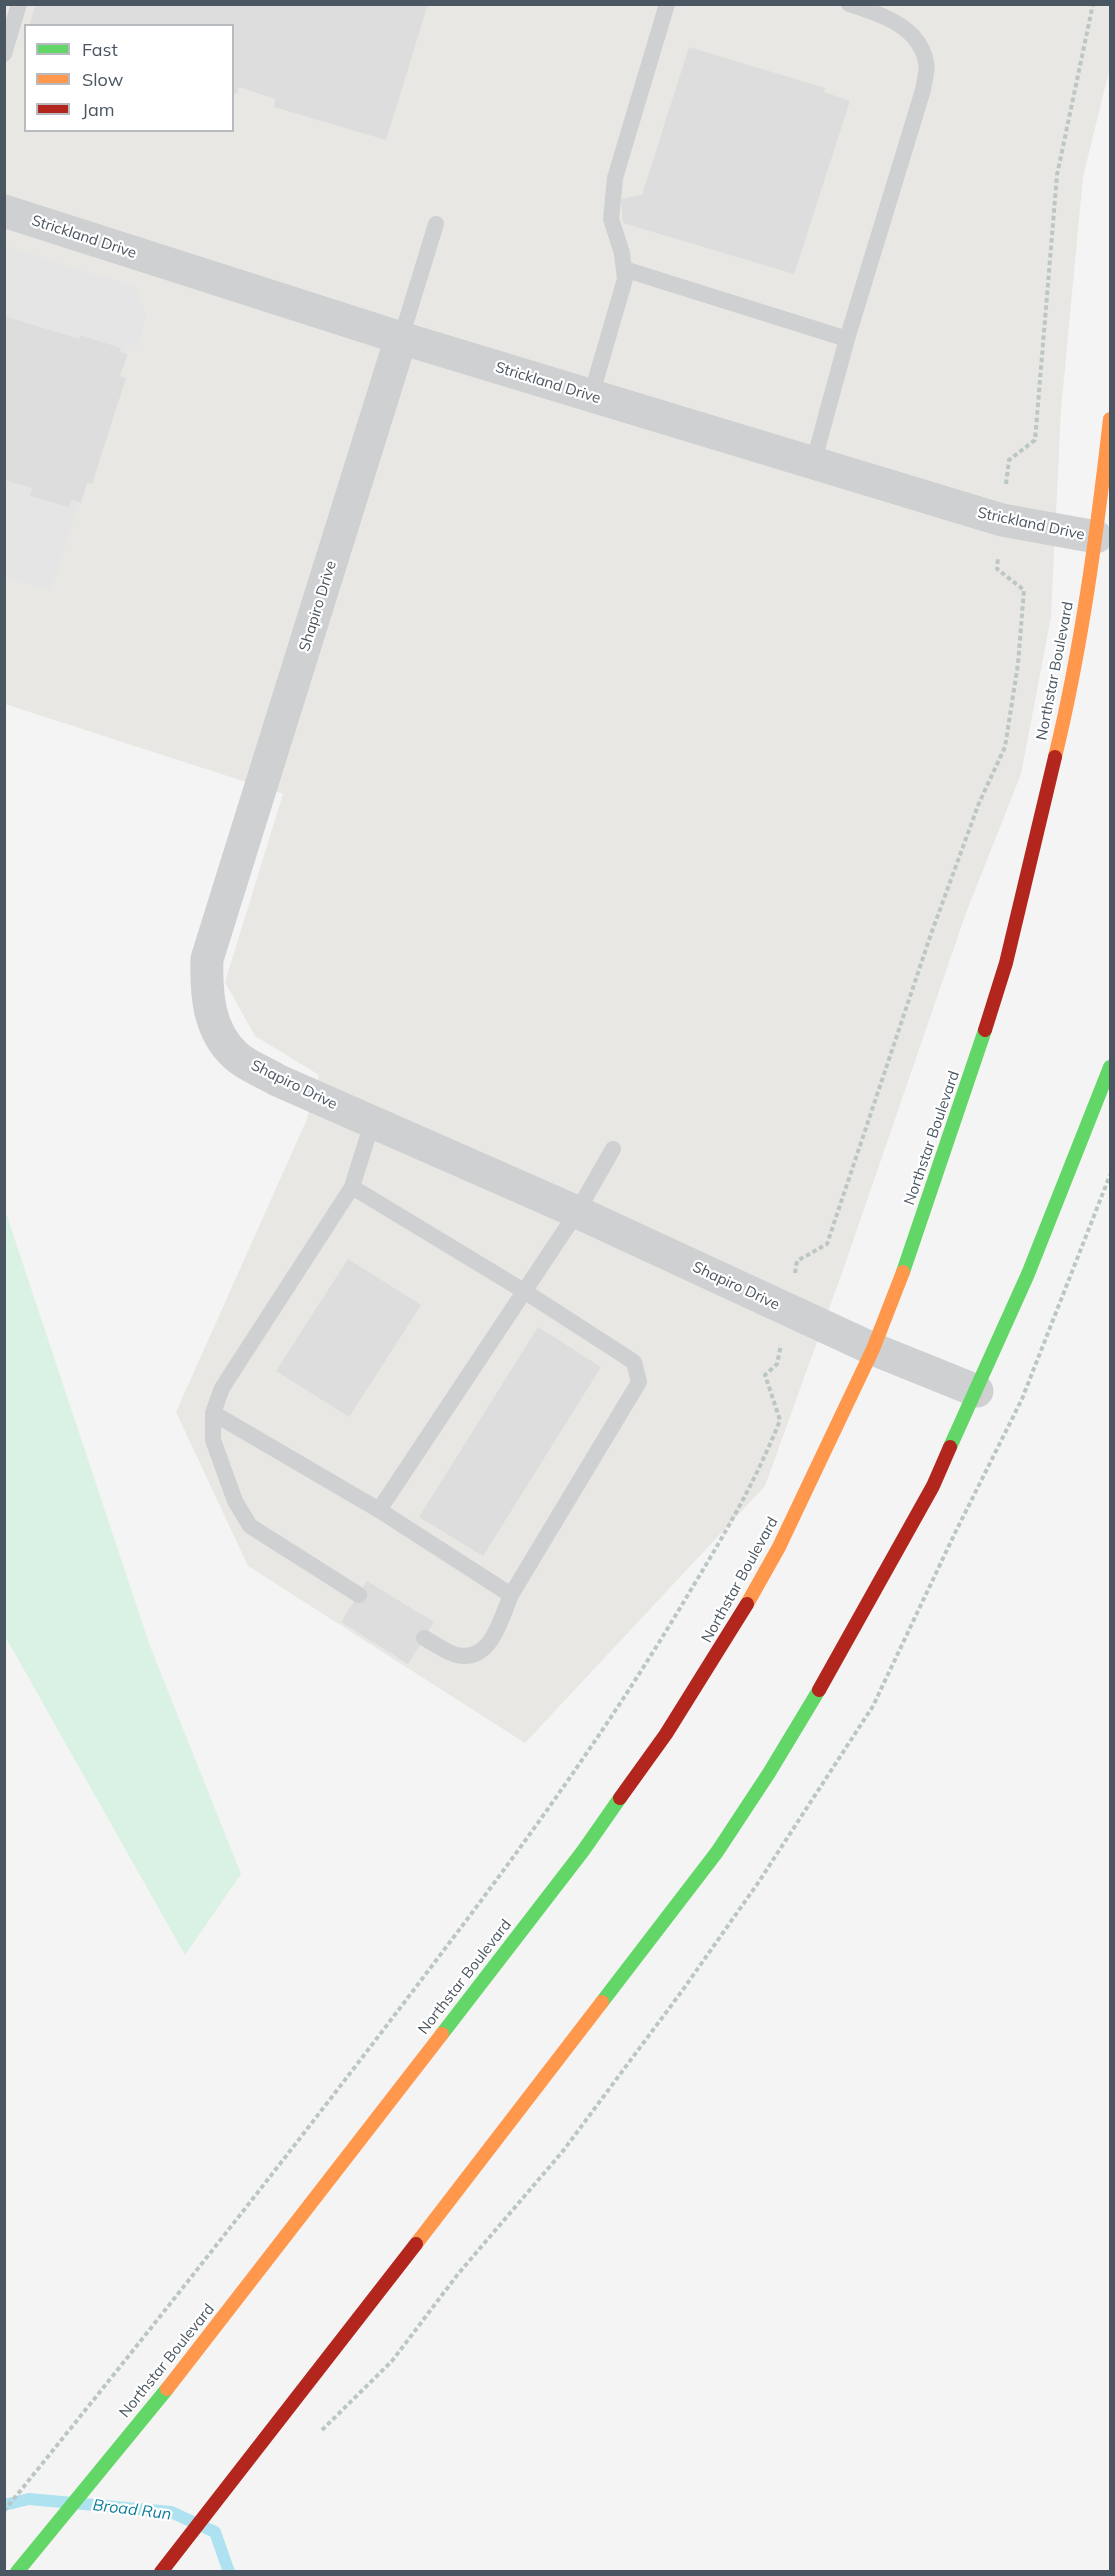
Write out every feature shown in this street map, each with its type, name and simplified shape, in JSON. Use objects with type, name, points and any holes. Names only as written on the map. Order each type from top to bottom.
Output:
[{"type":"main road","name":"Northstar Boulevard","points":[[17,2571],[189,2362],[584,1851],[666,1734],[727,1639],[779,1547],[873,1348],[905,1266],[966,1090],[1006,963],[1065,714],[1096,537],[1110,419]]},
{"type":"main road","points":[[160,2571],[286,2412],[717,1852],[769,1773],[880,1583],[933,1486],[1028,1274],[1110,1067]]},
{"type":"street","name":"Strickland Drive","points":[[4,211],[401,338],[813,464],[1002,520],[1096,537]]},
{"type":"street","name":"Shapiro Drive","points":[[401,338],[220,916],[207,968],[208,1008],[218,1031],[236,1055],[277,1080],[577,1212],[789,1311],[977,1391]]},
{"type":"lane","points":[[4,54],[19,4]]},
{"type":"lane","points":[[591,396],[625,279],[622,252],[611,219],[615,178],[667,4]]},
{"type":"lane","points":[[813,464],[847,339],[923,90],[926,62],[917,40],[899,24],[878,13],[849,4]]},
{"type":"lane","points":[[401,338],[436,224]]},
{"type":"lane","points":[[624,269],[847,339]]},
{"type":"lane","points":[[358,1595],[250,1526],[235,1501],[213,1440],[213,1413],[222,1388],[352,1187],[372,1123]]},
{"type":"lane","points":[[379,1510],[577,1212],[614,1149]]},
{"type":"lane","points":[[352,1187],[524,1291],[634,1362],[639,1382],[511,1595],[487,1646],[476,1655],[457,1656],[424,1638]]},
{"type":"lane","points":[[213,1413],[379,1510],[511,1595]]},
{"type":"path","points":[[4,2511],[335,2095],[525,1843],[651,1658],[725,1532],[769,1449],[780,1420],[765,1375],[777,1364],[797,1261],[827,1244],[931,934],[979,803],[1005,747],[1018,664],[1023,590],[997,568],[1009,460],[1035,440],[1057,175],[1093,4]]},
{"type":"shaded area","points":[[5,5],[1110,5],[1110,67],[1083,177],[1061,410],[1051,617],[1021,774],[966,913],[843,1270],[765,1486],[525,1743],[248,1566],[176,1412],[307,1119],[319,1075],[255,1036],[225,982],[283,794],[5,704]]},
{"type":"shaded area","points":[[5,246],[135,287],[146,315],[138,346],[128,344],[51,591],[5,576]]},
{"type":"green space","points":[[4,1207],[150,1646],[241,1874],[185,1955],[5,1636]]},
{"type":"building","points":[[36,4],[428,4],[386,140],[274,107],[275,99],[239,87],[237,94],[234,93],[234,24],[30,24]]},
{"type":"building","points":[[689,47],[825,88],[824,92],[850,101],[794,274],[623,223],[621,199],[642,195]]},
{"type":"building","points":[[4,316],[79,339],[80,335],[121,348],[120,352],[128,354],[120,376],[126,378],[92,484],[87,483],[81,503],[72,500],[69,507],[30,496],[32,488],[4,480]]},
{"type":"building","points":[[348,1259],[421,1305],[349,1417],[276,1371]]},
{"type":"building","points":[[538,1327],[601,1367],[483,1556],[419,1517]]},
{"type":"building","points":[[367,1581],[434,1622],[408,1664],[341,1622]]},
{"type":"waterway","name":"Broad Run","points":[[4,2505],[29,2499],[171,2512],[215,2532],[229,2572]]},
{"type":"traffic: fast","points":[[903,1272],[985,1030]]},
{"type":"traffic: fast","points":[[950,1447],[1028,1274],[1110,1067]]},
{"type":"traffic: fast","points":[[602,2002],[717,1852],[769,1773],[819,1690]]},
{"type":"traffic: fast","points":[[442,2034],[583,1851],[620,1798]]},
{"type":"traffic: fast","points":[[17,2572],[167,2389]]},
{"type":"traffic: slow","points":[[1055,757],[1088,589],[1110,419]]},
{"type":"traffic: slow","points":[[747,1604],[779,1547],[873,1349],[903,1272]]},
{"type":"traffic: slow","points":[[416,2244],[602,2002]]},
{"type":"traffic: slow","points":[[167,2389],[442,2034]]},
{"type":"traffic: jam","points":[[985,1030],[1006,963],[1055,757]]},
{"type":"traffic: jam","points":[[819,1690],[933,1486],[950,1447]]},
{"type":"traffic: jam","points":[[620,1798],[666,1734],[747,1604]]},
{"type":"traffic: jam","points":[[161,2572],[416,2244]]}]
